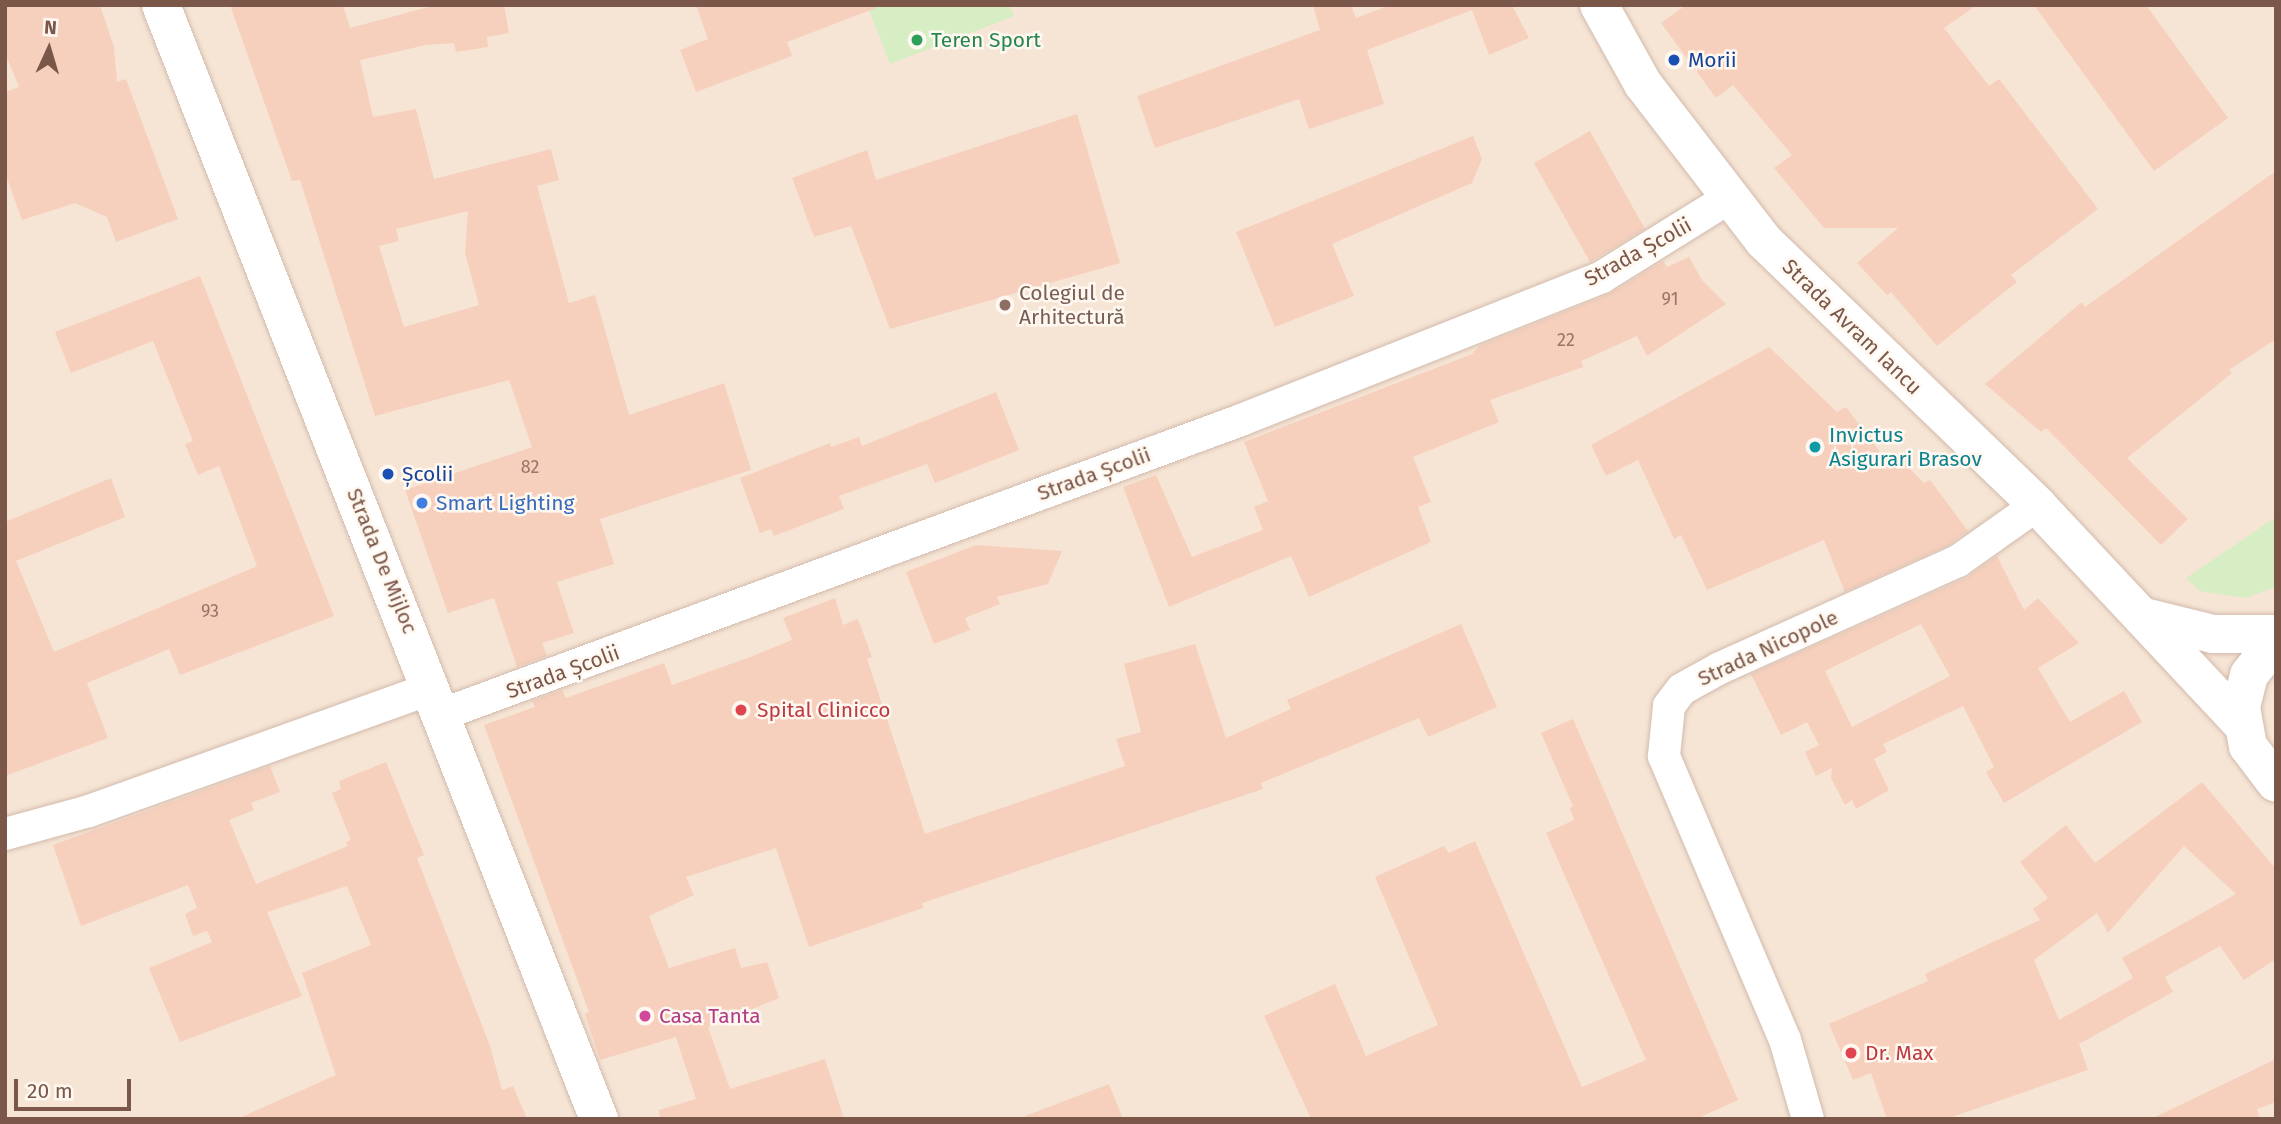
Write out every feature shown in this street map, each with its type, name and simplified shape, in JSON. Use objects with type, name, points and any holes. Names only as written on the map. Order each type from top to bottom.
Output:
[{"type":"street","name":"Strada De Mijloc","points":[[161,5],[438,701],[599,1119]]},
{"type":"street","name":"Strada Avram Iancu","points":[[1599,5],[1643,84],[1764,241],[2037,505],[2242,724]]},
{"type":"street","name":"Strada Școlii","points":[[5,834],[89,811],[438,701],[1189,440],[1602,277],[1729,198]]},
{"type":"street","name":"Strada Nicopole","points":[[1808,1119],[1785,1040],[1664,756],[1669,706],[1682,689],[1720,668],[1958,561],[2037,505]]},
{"type":"street","points":[[2144,617],[2213,634],[2276,634]]},
{"type":"street","points":[[2276,641],[2249,675],[2242,724],[2253,757],[2276,783]]},
{"type":"shaded area","points":[[5,5],[2276,5],[2276,1119],[5,1119]]},
{"type":"green space","name":"Teren Sport","points":[[867,5],[1010,5],[1014,16],[890,64]]},
{"type":"green space","points":[[2276,517],[2276,587],[2245,598],[2200,591],[2186,578]]},
{"type":"building","points":[[5,5],[100,5],[114,47],[117,82],[126,79],[178,219],[116,242],[107,217],[75,203],[22,220],[5,173],[5,92],[19,87],[5,53]]},
{"type":"building","points":[[230,5],[343,5],[350,28],[436,5],[504,5],[509,33],[487,37],[488,47],[456,52],[454,43],[426,45],[360,60],[373,117],[416,109],[434,179],[551,149],[559,180],[537,186],[569,303],[595,295],[629,415],[724,383],[751,470],[600,519],[614,564],[557,582],[574,633],[542,643],[547,656],[517,667],[494,598],[448,613],[405,490],[532,447],[509,380],[375,416],[300,180],[292,181]],"holes":[[[468,211],[465,253],[479,305],[404,327],[379,246],[399,241],[396,229]]]},
{"type":"building","points":[[696,5],[875,5],[876,8],[787,42],[792,56],[696,92],[680,50],[708,39]]},
{"type":"building","points":[[1313,5],[1351,5],[1356,18],[1390,5],[1512,5],[1529,38],[1489,55],[1472,10],[1367,50],[1384,104],[1309,129],[1299,99],[1155,148],[1137,96],[1320,30]]},
{"type":"building","points":[[1686,5],[1977,5],[1944,28],[1989,86],[1999,79],[2098,209],[2011,275],[2017,282],[1937,346],[1891,292],[1887,295],[1857,263],[1898,228],[1824,228],[1774,168],[1792,155],[1733,85],[1716,98],[1661,23]]},
{"type":"building","points":[[2034,5],[2146,5],[2228,118],[2154,171]]},
{"type":"building","points":[[1077,114],[1120,263],[890,329],[851,226],[814,237],[792,178],[867,150],[876,180]]},
{"type":"building","points":[[1590,131],[1645,229],[1590,262],[1534,163]]},
{"type":"building","points":[[1473,136],[1482,159],[1472,183],[1332,244],[1354,296],[1275,327],[1236,232]]},
{"type":"building","points":[[2276,171],[2276,339],[2229,370],[2232,373],[2127,458],[2188,519],[2161,545],[2046,428],[2041,432],[1985,384],[2082,302],[2085,307]]},
{"type":"building","points":[[1689,257],[1702,280],[1726,304],[1647,356],[1637,336],[1581,361],[1583,367],[1490,400],[1499,422],[1413,457],[1431,502],[1418,507],[1431,542],[1309,597],[1291,556],[1169,607],[1123,487],[1156,475],[1192,557],[1263,530],[1254,507],[1268,501],[1244,442],[1472,354],[1479,346],[1609,294],[1663,261],[1667,267]]},
{"type":"building","points":[[200,276],[334,616],[180,675],[169,649],[87,683],[108,738],[5,776],[5,522],[111,478],[125,517],[16,561],[54,652],[257,566],[219,466],[198,475],[185,444],[193,441],[153,341],[71,373],[55,332]]},
{"type":"building","points":[[1769,347],[1837,412],[1846,407],[1883,456],[1893,452],[1924,483],[1930,480],[1968,531],[1949,545],[1845,592],[1824,540],[1707,590],[1681,535],[1674,539],[1638,460],[1606,476],[1591,445]]},
{"type":"building","points":[[996,392],[1019,450],[935,483],[927,464],[839,496],[844,509],[774,536],[771,529],[760,533],[740,478],[830,443],[831,447],[859,437],[862,446]]},
{"type":"building","points":[[976,545],[1062,551],[1048,584],[997,597],[1000,604],[965,618],[970,630],[934,644],[906,572]]},
{"type":"building","points":[[1997,556],[2024,610],[2038,598],[2079,643],[2038,668],[2070,722],[2124,691],[2142,722],[2004,803],[1986,772],[1994,767],[1963,706],[1883,744],[1887,752],[1874,759],[1889,790],[1856,809],[1852,800],[1845,805],[1831,778],[1832,768],[1816,776],[1805,752],[1819,745],[1807,722],[1781,735],[1751,674],[1966,578]],"holes":[[[1921,624],[1950,676],[1852,727],[1825,671]]]},
{"type":"building","points":[[835,598],[843,625],[858,619],[872,657],[867,659],[925,834],[1125,766],[1116,739],[1141,732],[1124,664],[1195,644],[1226,738],[1291,709],[1287,700],[1461,624],[1497,707],[1428,737],[1419,718],[1261,783],[1263,789],[922,903],[923,908],[809,947],[776,848],[686,877],[694,895],[649,916],[669,968],[735,948],[741,968],[767,962],[779,998],[708,1027],[730,1089],[825,1059],[844,1119],[660,1119],[659,1110],[696,1099],[676,1037],[600,1060],[585,1014],[589,1012],[484,725],[535,707],[532,701],[562,690],[566,698],[664,663],[672,685],[750,657],[792,640],[783,618]]},
{"type":"building","points":[[1573,719],[1738,1100],[1696,1119],[1311,1119],[1264,1016],[1335,984],[1366,1056],[1438,1025],[1375,877],[1444,846],[1449,853],[1475,841],[1582,1087],[1646,1060],[1546,833],[1574,820],[1570,808],[1573,806],[1541,733]]},
{"type":"building","points":[[386,762],[424,855],[417,858],[490,1046],[502,1090],[513,1086],[527,1119],[237,1119],[336,1075],[302,973],[371,945],[347,886],[267,912],[302,996],[180,1042],[149,968],[212,942],[207,931],[193,936],[185,914],[197,908],[188,885],[81,926],[53,845],[270,766],[280,792],[251,803],[254,810],[229,820],[256,884],[348,846],[346,842],[351,840],[332,793],[341,789],[339,781]]},
{"type":"building","points":[[2202,782],[2276,869],[2276,959],[2244,980],[2220,946],[2165,977],[2173,992],[2079,1044],[2088,1070],[1946,1119],[1887,1119],[1871,1073],[1853,1080],[1829,1024],[1928,981],[1925,974],[2040,920],[2033,909],[2048,898],[2020,862],[2066,825],[2095,863]],"holes":[[[2184,846],[2236,894],[2122,958],[2133,978],[2059,1020],[2034,960],[2097,913],[2108,933]]]},
{"type":"building","points":[[2276,1059],[2276,1102],[2257,1109],[2260,1119],[2151,1119]]},
{"type":"building","points":[[1109,1084],[1123,1119],[1026,1119],[1025,1116]]},
{"type":"place","name":"Teren Sport","points":[[917,40]]},
{"type":"place","name":"Morii","points":[[1674,60]]},
{"type":"place","name":"Colegiul de Arhitectură","points":[[1005,305]]},
{"type":"place","name":"Invictus Asigurari Brasov","points":[[1815,447]]},
{"type":"place","name":"Școlii","points":[[388,474]]},
{"type":"place","name":"Smart Lighting","points":[[422,503]]},
{"type":"place","name":"Spital Clinicco","points":[[741,710]]},
{"type":"place","name":"Casa Tanta","points":[[645,1016]]},
{"type":"place","name":"Dr. Max","points":[[1851,1053]]}]
